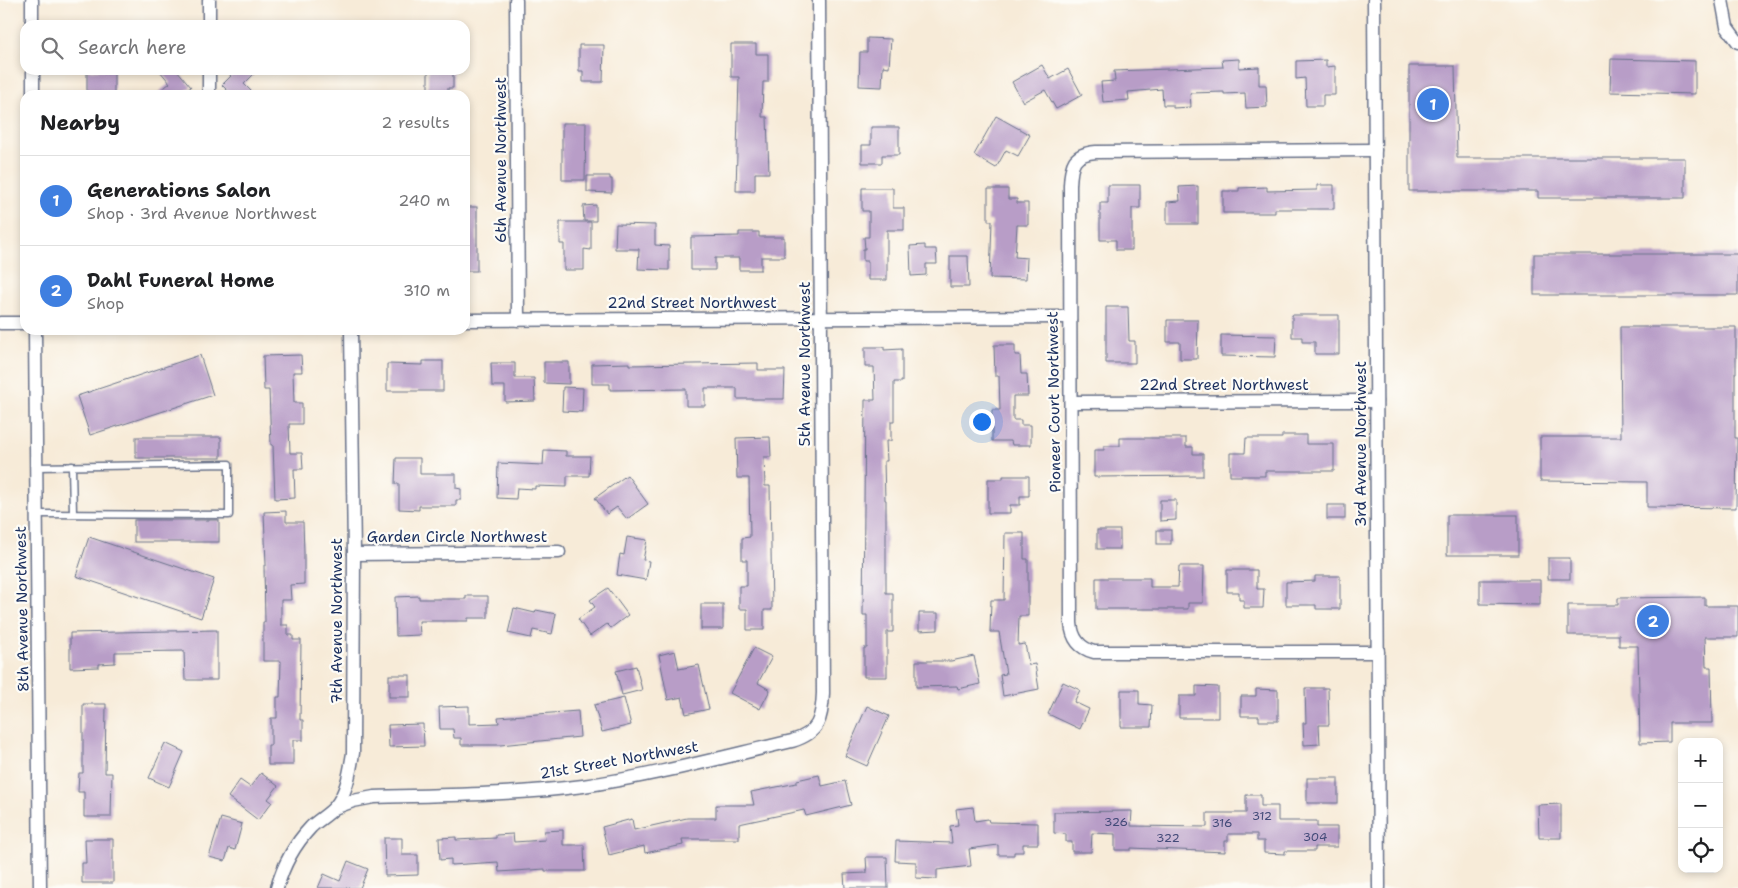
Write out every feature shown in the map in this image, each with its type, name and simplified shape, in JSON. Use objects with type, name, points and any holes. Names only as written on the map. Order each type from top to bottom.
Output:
[{"type":"street","points":[[32,0],[32,20]]},
{"type":"street","points":[[209,0],[209,20]]},
{"type":"street","name":"6th Avenue Northwest","points":[[516,0],[518,320]]},
{"type":"street","name":"5th Avenue Northwest","points":[[816,727],[820,717],[823,692],[818,0]]},
{"type":"street","name":"3rd Avenue Northwest","points":[[1374,0],[1378,888]]},
{"type":"street","points":[[1722,0],[1727,27],[1738,42]]},
{"type":"street","points":[[33,75],[33,90]]},
{"type":"street","points":[[209,75],[209,90]]},
{"type":"street","name":"Pioneer Court Northwest","points":[[1375,150],[1096,152],[1078,157],[1071,171],[1069,317],[1071,623],[1072,634],[1078,644],[1088,650],[1102,652],[1378,652]]},
{"type":"street","name":"22nd Street Northwest","points":[[470,320],[1069,317]]},
{"type":"street","points":[[0,323],[20,323]]},
{"type":"street","name":"8th Avenue Northwest","points":[[35,335],[40,888]]},
{"type":"street","name":"7th Avenue Northwest","points":[[278,888],[286,863],[296,845],[309,829],[334,808],[342,796],[353,752],[354,554],[351,335]]},
{"type":"street","name":"22nd Street Northwest","points":[[1071,402],[1376,401]]},
{"type":"street","name":"Garden Circle Northwest","points":[[354,554],[559,552]]},
{"type":"street","name":"21st Street Northwest","points":[[334,808],[353,801],[374,797],[526,792],[585,786],[634,777],[792,741],[802,738],[816,727]]},
{"type":"lane","points":[[36,467],[229,464],[229,515],[37,514]]},
{"type":"lane","points":[[72,466],[73,514]]},
{"type":"building","points":[[867,38],[891,39],[889,67],[883,66],[882,87],[859,86],[860,52],[867,52]]},
{"type":"building","points":[[731,44],[756,44],[756,54],[768,54],[768,82],[763,82],[762,117],[767,117],[769,173],[755,173],[755,191],[736,191],[739,77],[731,77]]},
{"type":"building","points":[[579,45],[604,45],[603,82],[583,82],[583,71],[579,71]]},
{"type":"building","points":[[1239,59],[1239,68],[1259,67],[1259,85],[1266,85],[1267,107],[1246,108],[1245,93],[1224,94],[1224,92],[1190,93],[1191,107],[1173,108],[1173,105],[1163,105],[1162,89],[1128,92],[1129,100],[1103,102],[1101,82],[1115,81],[1114,71],[1223,67],[1222,60]]},
{"type":"building","points":[[1611,59],[1695,61],[1695,94],[1610,92]]},
{"type":"building","points":[[1326,60],[1326,67],[1335,66],[1335,95],[1323,95],[1323,106],[1306,106],[1305,78],[1296,79],[1296,61]]},
{"type":"building","points":[[1042,65],[1050,79],[1068,69],[1082,95],[1056,109],[1045,90],[1023,102],[1012,82]]},
{"type":"building","points":[[1409,66],[1455,66],[1457,158],[1685,158],[1685,198],[1538,198],[1538,191],[1409,191]]},
{"type":"building","points":[[87,75],[114,75],[114,90],[87,90]]},
{"type":"building","points":[[163,75],[181,75],[191,87],[187,90],[161,90],[170,83]]},
{"type":"building","points":[[253,75],[244,84],[250,90],[227,90],[222,85],[231,76]]},
{"type":"building","points":[[428,75],[453,75],[453,88],[448,88],[448,90],[428,90]]},
{"type":"building","points":[[996,116],[1030,135],[1018,156],[1006,150],[996,168],[974,155]]},
{"type":"building","points":[[562,123],[586,123],[585,180],[562,180]]},
{"type":"building","points":[[871,127],[899,127],[899,155],[882,155],[882,163],[862,163],[862,145],[871,145]]},
{"type":"building","points":[[587,176],[610,176],[610,179],[612,179],[612,193],[587,192]]},
{"type":"building","points":[[1108,185],[1140,185],[1140,208],[1132,208],[1132,250],[1116,250],[1116,240],[1100,240],[1100,203],[1108,203]]},
{"type":"building","points":[[1317,185],[1334,185],[1334,209],[1275,209],[1275,213],[1223,213],[1223,191],[1239,191],[1239,188],[1267,187],[1267,191],[1317,190]]},
{"type":"building","points":[[1198,186],[1198,224],[1167,224],[1167,202],[1180,201],[1179,187]]},
{"type":"building","points":[[862,188],[893,188],[893,208],[904,208],[904,230],[887,230],[887,280],[868,280],[868,261],[863,261],[863,249],[865,249],[864,237],[869,237],[869,211],[862,211]]},
{"type":"building","points":[[988,189],[1008,189],[1008,199],[1017,199],[1017,203],[1028,203],[1028,225],[1017,225],[1015,257],[1027,258],[1026,279],[990,278],[992,221],[988,221]]},
{"type":"building","points":[[596,205],[596,221],[584,221],[583,206]]},
{"type":"building","points":[[470,207],[477,207],[477,271],[470,271]]},
{"type":"building","points":[[560,222],[591,222],[591,250],[584,249],[584,270],[564,270],[564,244],[560,244]]},
{"type":"building","points":[[616,224],[655,225],[655,245],[669,246],[669,270],[638,269],[639,249],[615,249]]},
{"type":"building","points":[[739,232],[759,232],[759,237],[784,237],[784,257],[761,257],[761,270],[739,270],[739,258],[715,258],[715,270],[691,270],[691,237],[739,236]]},
{"type":"building","points":[[925,245],[925,249],[936,249],[937,264],[926,264],[926,275],[911,276],[910,246]]},
{"type":"building","points":[[1534,254],[1738,254],[1738,295],[1534,295]]},
{"type":"building","points":[[950,256],[968,256],[969,287],[950,287]]},
{"type":"building","points":[[1106,307],[1128,307],[1129,341],[1135,341],[1135,363],[1106,363]]},
{"type":"building","points":[[1292,315],[1339,315],[1339,354],[1315,354],[1315,342],[1302,342],[1302,337],[1292,337]]},
{"type":"building","points":[[1167,320],[1198,320],[1197,359],[1180,359],[1180,342],[1167,342]]},
{"type":"building","points":[[1620,327],[1736,327],[1736,508],[1647,507],[1647,482],[1540,481],[1540,437],[1621,437]]},
{"type":"building","points":[[1221,335],[1276,336],[1275,357],[1221,356]]},
{"type":"building","points":[[994,345],[1015,345],[1015,355],[1020,355],[1021,374],[1027,374],[1028,396],[1013,396],[1013,420],[1021,420],[1021,425],[1031,425],[1031,445],[1012,445],[1011,441],[992,441],[992,410],[1000,410],[999,376],[995,376]]},
{"type":"building","points":[[865,347],[884,347],[884,350],[902,349],[902,382],[894,382],[894,422],[891,422],[891,441],[886,441],[887,461],[884,461],[886,593],[893,593],[893,632],[887,632],[887,677],[864,677],[864,648],[867,648],[867,615],[863,615],[865,400],[875,400],[874,367],[865,367]]},
{"type":"building","points":[[200,355],[213,395],[90,435],[77,396]]},
{"type":"building","points":[[301,355],[302,372],[293,372],[294,403],[302,403],[302,424],[289,424],[290,453],[302,453],[303,469],[294,469],[295,498],[275,499],[269,390],[264,390],[263,356]]},
{"type":"building","points":[[423,361],[443,361],[443,391],[387,391],[387,364],[423,365]]},
{"type":"building","points":[[544,362],[569,362],[569,384],[544,383]]},
{"type":"building","points":[[491,363],[515,363],[515,378],[534,378],[535,401],[505,402],[505,386],[492,386]]},
{"type":"building","points":[[629,363],[629,365],[758,363],[758,370],[785,370],[784,399],[737,399],[737,388],[705,388],[705,406],[686,406],[686,389],[610,390],[610,384],[592,384],[592,364]]},
{"type":"building","points":[[563,387],[583,388],[582,412],[562,411]]},
{"type":"building","points":[[1282,435],[1306,435],[1306,444],[1334,444],[1334,471],[1265,471],[1265,476],[1230,476],[1230,453],[1245,453],[1246,438],[1282,438]]},
{"type":"building","points":[[136,437],[221,437],[221,458],[136,458]]},
{"type":"building","points":[[770,437],[771,457],[764,457],[765,486],[770,486],[772,610],[764,610],[764,630],[747,630],[747,609],[739,609],[739,586],[747,586],[747,560],[742,560],[742,538],[750,537],[749,478],[737,478],[736,438]]},
{"type":"building","points":[[1120,438],[1186,438],[1186,447],[1193,447],[1193,454],[1203,454],[1203,476],[1094,477],[1094,450],[1104,450],[1104,446],[1120,446]]},
{"type":"building","points":[[544,450],[566,451],[566,456],[590,456],[589,476],[567,476],[567,487],[535,486],[535,489],[517,488],[516,499],[497,498],[498,463],[543,465]]},
{"type":"building","points":[[396,458],[420,458],[420,474],[456,474],[456,488],[461,489],[461,500],[456,500],[456,506],[419,506],[419,510],[399,509],[399,484],[395,484]]},
{"type":"building","points":[[627,475],[648,504],[627,519],[617,507],[607,514],[595,498]]},
{"type":"building","points":[[1003,476],[1029,476],[1029,496],[1020,496],[1020,505],[1010,505],[1010,513],[988,513],[988,479],[1003,479]]},
{"type":"building","points":[[1160,500],[1176,500],[1176,520],[1160,521]]},
{"type":"building","points":[[1327,505],[1345,505],[1345,519],[1327,519]]},
{"type":"building","points":[[286,511],[286,522],[303,522],[304,584],[290,585],[291,600],[281,600],[281,625],[288,625],[288,635],[293,635],[293,640],[301,640],[300,720],[303,720],[303,740],[293,740],[293,765],[268,765],[268,745],[271,745],[271,718],[277,718],[277,697],[280,697],[281,661],[263,661],[263,622],[265,622],[264,565],[266,565],[264,512]]},
{"type":"building","points":[[1447,515],[1518,515],[1518,555],[1447,555]]},
{"type":"building","points":[[134,520],[219,520],[219,542],[134,542]]},
{"type":"building","points":[[1097,530],[1120,530],[1120,549],[1097,549]]},
{"type":"building","points":[[1157,530],[1171,530],[1171,544],[1157,544]]},
{"type":"building","points":[[1005,533],[1024,533],[1024,559],[1028,559],[1028,616],[1019,616],[1018,645],[1025,644],[1029,665],[1035,664],[1039,689],[1003,696],[1000,675],[1006,674],[999,632],[990,632],[991,600],[1004,600]]},
{"type":"building","points":[[89,537],[214,579],[201,618],[76,576]]},
{"type":"building","points":[[627,537],[647,540],[643,560],[649,561],[646,580],[617,575],[620,554],[624,555]]},
{"type":"building","points":[[1548,558],[1570,558],[1570,579],[1548,579]]},
{"type":"building","points":[[1179,566],[1204,566],[1203,603],[1188,603],[1188,609],[1096,609],[1096,578],[1150,578],[1150,587],[1178,587]]},
{"type":"building","points":[[1227,570],[1257,570],[1257,589],[1264,589],[1263,608],[1244,608],[1244,600],[1239,600],[1239,592],[1227,592]]},
{"type":"building","points":[[1315,576],[1340,576],[1340,609],[1316,609],[1316,605],[1286,605],[1286,582],[1315,581]]},
{"type":"building","points":[[1480,580],[1540,580],[1540,605],[1480,604]]},
{"type":"building","points":[[608,588],[628,615],[611,628],[607,624],[590,636],[578,619],[595,607],[590,600]]},
{"type":"building","points":[[419,596],[419,599],[466,599],[466,596],[488,596],[488,618],[468,618],[468,621],[419,621],[420,635],[396,636],[395,597]]},
{"type":"building","points":[[1705,597],[1705,606],[1738,606],[1738,637],[1705,637],[1706,667],[1711,667],[1712,723],[1670,723],[1670,742],[1640,743],[1638,646],[1619,646],[1619,635],[1568,635],[1568,605],[1618,605],[1618,598]]},
{"type":"building","points":[[701,604],[723,604],[723,629],[701,629]]},
{"type":"building","points":[[514,608],[535,613],[536,610],[556,614],[552,634],[533,630],[531,638],[508,633]]},
{"type":"building","points":[[919,613],[938,613],[938,630],[919,631]]},
{"type":"building","points":[[217,630],[217,680],[185,680],[184,651],[115,652],[115,663],[99,664],[99,667],[70,668],[70,633]]},
{"type":"building","points":[[754,648],[772,657],[758,683],[770,690],[760,709],[730,693]]},
{"type":"building","points":[[675,651],[679,669],[699,665],[709,709],[686,714],[682,697],[668,700],[659,655]]},
{"type":"building","points":[[974,656],[980,684],[958,689],[957,686],[916,687],[916,661],[951,661]]},
{"type":"building","points":[[636,666],[642,690],[622,695],[616,671]]},
{"type":"building","points":[[389,675],[410,675],[410,697],[389,697]]},
{"type":"building","points":[[1063,682],[1080,690],[1074,702],[1089,709],[1080,729],[1048,714]]},
{"type":"building","points":[[1196,686],[1218,687],[1218,718],[1179,718],[1179,696],[1196,696]]},
{"type":"building","points":[[1305,688],[1328,688],[1329,725],[1319,725],[1320,744],[1304,745],[1303,723],[1306,723]]},
{"type":"building","points":[[1256,689],[1278,690],[1278,721],[1259,721],[1259,716],[1241,716],[1241,696],[1256,696]]},
{"type":"building","points":[[1121,690],[1139,690],[1139,704],[1152,705],[1151,727],[1121,727]]},
{"type":"building","points":[[624,698],[631,725],[602,732],[594,705]]},
{"type":"building","points":[[83,704],[106,704],[105,773],[112,773],[111,817],[84,817],[84,792],[78,792],[79,773],[83,773]]},
{"type":"building","points":[[469,706],[469,724],[499,723],[498,717],[578,711],[580,737],[500,745],[461,745],[461,738],[454,738],[453,729],[440,729],[439,707]]},
{"type":"building","points":[[867,706],[889,716],[867,766],[845,756]]},
{"type":"building","points":[[423,724],[424,746],[389,747],[388,725]]},
{"type":"building","points":[[165,743],[184,752],[169,787],[149,778]]},
{"type":"building","points":[[261,773],[278,786],[268,799],[272,802],[258,820],[228,797],[240,780],[250,787]]},
{"type":"building","points":[[819,775],[822,786],[845,781],[851,805],[806,816],[804,810],[739,824],[739,839],[682,839],[683,845],[645,853],[644,846],[609,855],[602,827],[632,819],[634,830],[687,818],[716,818],[716,805],[754,805],[751,792],[797,783],[797,780]]},
{"type":"building","points":[[1307,778],[1338,778],[1338,803],[1307,803]]},
{"type":"building","points":[[1246,795],[1261,795],[1261,806],[1278,806],[1278,821],[1317,821],[1317,827],[1337,827],[1337,847],[1315,847],[1315,851],[1285,851],[1285,854],[1264,853],[1264,841],[1257,841],[1257,834],[1228,834],[1228,841],[1225,841],[1225,852],[1131,848],[1131,850],[1115,850],[1115,834],[1092,833],[1091,852],[1072,852],[1072,842],[1066,842],[1066,834],[1054,833],[1054,812],[1132,811],[1131,826],[1207,827],[1207,813],[1246,813]]},
{"type":"building","points":[[1561,804],[1561,838],[1539,838],[1538,805]]},
{"type":"building","points":[[973,807],[975,821],[988,819],[989,822],[1038,823],[1038,844],[1023,844],[1023,852],[1014,852],[1014,855],[998,855],[998,845],[969,849],[971,866],[937,870],[937,879],[916,878],[916,862],[895,861],[896,841],[952,843],[950,826],[958,825],[956,809]]},
{"type":"building","points":[[221,818],[242,824],[235,850],[229,848],[225,861],[209,857]]},
{"type":"building","points":[[563,830],[563,845],[584,845],[585,871],[545,871],[545,869],[499,872],[498,862],[451,865],[451,859],[440,860],[439,838],[456,837],[456,840],[496,838],[496,835],[513,834],[514,842],[545,840],[544,831]]},
{"type":"building","points":[[384,838],[402,838],[402,855],[418,855],[418,875],[385,876]]},
{"type":"building","points":[[85,839],[113,839],[113,883],[82,883],[82,863],[86,863]]},
{"type":"building","points":[[866,857],[887,857],[888,888],[845,888],[844,874],[867,873]]},
{"type":"building","points":[[348,861],[368,869],[360,888],[318,888],[324,874],[340,881]]},
{"type":"place","name":"Generations Salon","points":[[1433,104]]},
{"type":"place","name":"Dahl Funeral Home","points":[[1653,621]]}]
